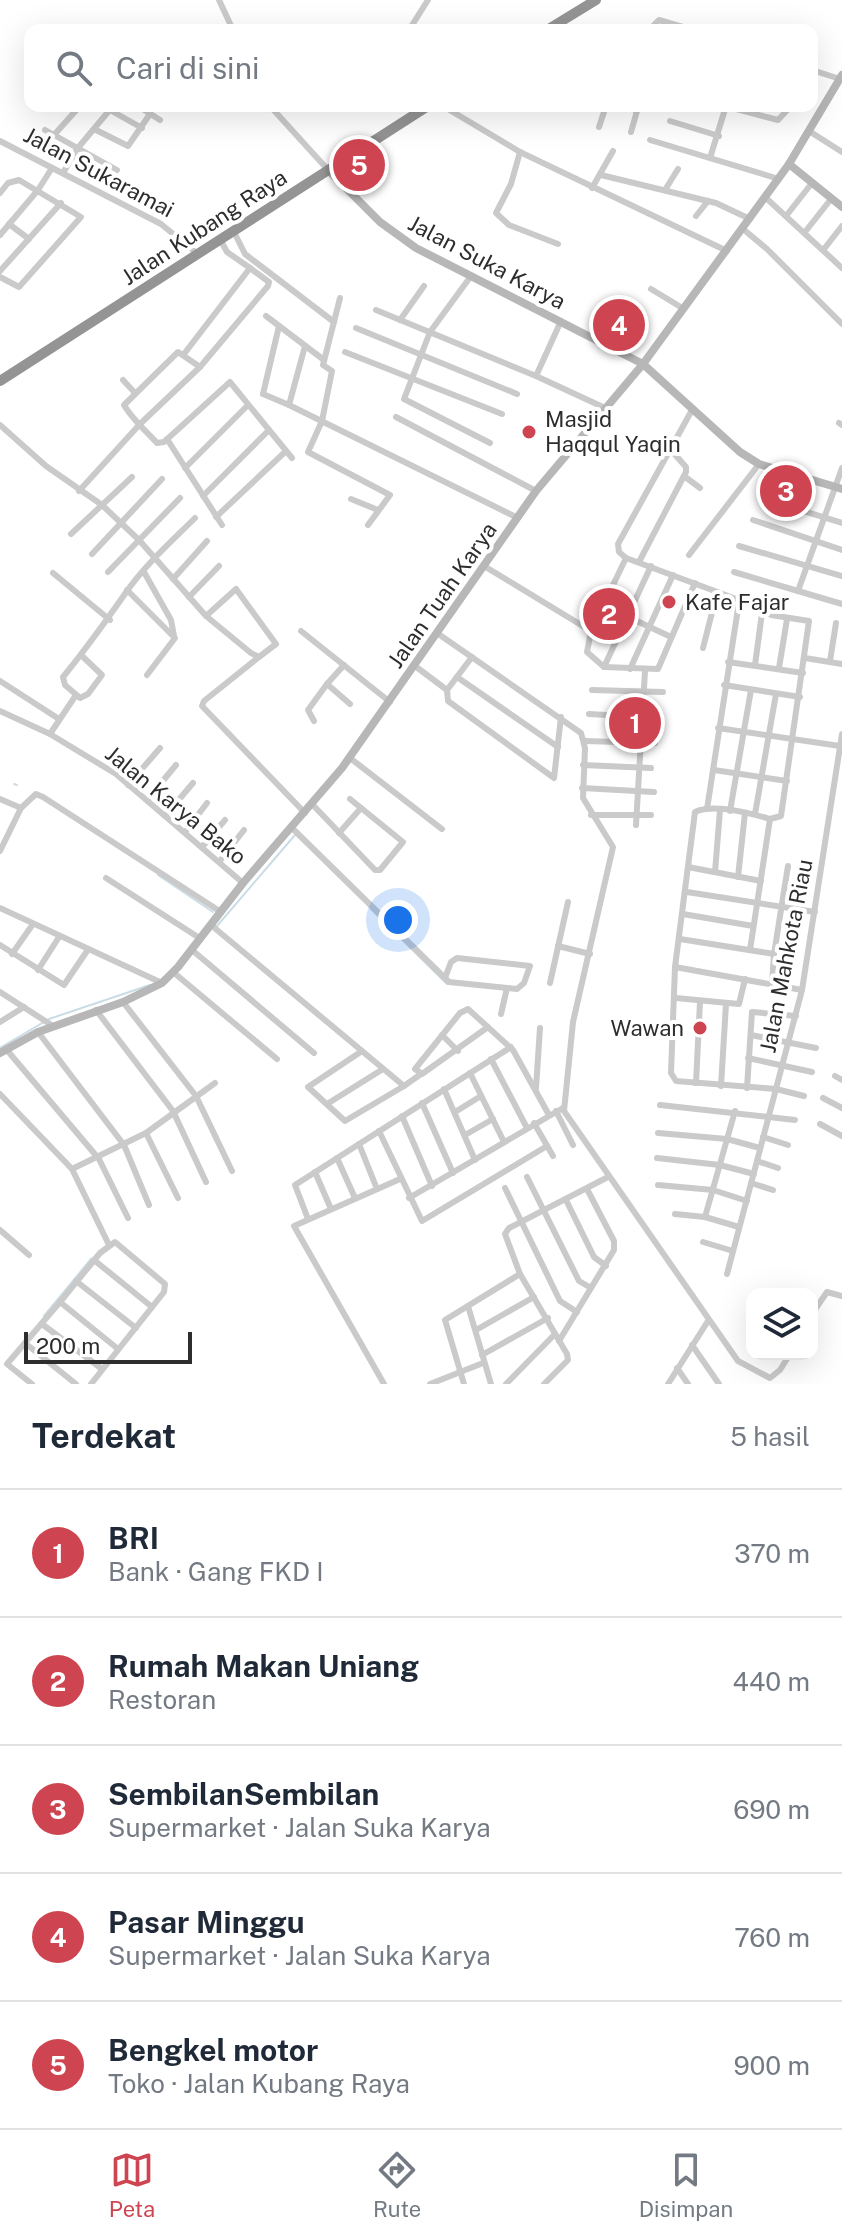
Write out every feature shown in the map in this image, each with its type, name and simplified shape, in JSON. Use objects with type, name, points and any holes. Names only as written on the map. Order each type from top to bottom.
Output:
[{"type":"highway","points":[[557,24],[596,0]]},
{"type":"highway","name":"Jalan Kubang Raya","points":[[0,381],[419,112]]},
{"type":"main road","name":"Jalan Tuah Karya","points":[[3,1051],[38,1032],[123,1002],[162,983],[192,950],[243,883],[350,758],[536,491],[603,407],[643,364],[684,309],[779,179],[841,77]]},
{"type":"main road","points":[[789,164],[842,207]]},
{"type":"main road","name":"Jalan Suka Karya","points":[[329,171],[397,237],[643,364],[728,443],[759,464],[838,488]]},
{"type":"street","points":[[219,0],[230,24]]},
{"type":"street","points":[[413,24],[428,0]]},
{"type":"street","points":[[818,72],[841,77]]},
{"type":"street","points":[[54,135],[75,112]]},
{"type":"street","points":[[63,173],[77,149],[108,112]]},
{"type":"street","points":[[117,112],[142,128]]},
{"type":"street","points":[[147,112],[160,120]]},
{"type":"street","points":[[275,112],[329,171]]},
{"type":"street","points":[[453,112],[520,152],[727,251]]},
{"type":"street","points":[[599,127],[604,112]]},
{"type":"street","points":[[631,132],[637,112]]},
{"type":"street","points":[[710,158],[725,112]]},
{"type":"street","points":[[748,112],[778,120],[785,112]]},
{"type":"street","points":[[94,129],[127,147],[150,114]]},
{"type":"street","points":[[670,121],[719,136]]},
{"type":"street","points":[[45,130],[117,170]]},
{"type":"street","points":[[809,131],[842,152]]},
{"type":"street","points":[[650,140],[779,179]]},
{"type":"street","name":"Jalan Sukaramai","points":[[0,141],[180,237],[199,255]]},
{"type":"street","points":[[592,188],[613,151]]},
{"type":"street","points":[[520,152],[511,184],[496,213],[509,225],[558,244]]},
{"type":"street","points":[[0,235],[38,190],[52,168]]},
{"type":"street","points":[[665,190],[678,169]]},
{"type":"street","points":[[601,175],[708,201],[750,219]]},
{"type":"street","points":[[0,193],[14,179],[61,203],[76,213],[79,221],[19,287],[0,277]]},
{"type":"street","points":[[786,216],[812,183]]},
{"type":"street","points":[[766,198],[842,266]]},
{"type":"street","points":[[805,232],[831,199]]},
{"type":"street","points":[[696,216],[708,201]]},
{"type":"street","points":[[0,271],[61,203]]},
{"type":"street","points":[[9,224],[29,239]]},
{"type":"street","points":[[824,249],[842,226]]},
{"type":"street","points":[[743,229],[842,324]]},
{"type":"street","points":[[234,232],[245,254],[334,322]]},
{"type":"street","points":[[79,491],[140,424],[200,367],[268,286],[269,282],[227,252],[221,241]]},
{"type":"street","points":[[184,354],[250,268]]},
{"type":"street","points":[[471,276],[430,332],[404,399],[490,443]]},
{"type":"street","points":[[400,320],[424,286]]},
{"type":"street","points":[[651,289],[684,309]]},
{"type":"street","points":[[340,298],[323,365],[332,371],[322,421],[308,452],[390,495],[368,525]]},
{"type":"street","points":[[376,310],[603,407]]},
{"type":"street","points":[[266,316],[324,360]]},
{"type":"street","points":[[536,376],[561,321]]},
{"type":"street","points":[[279,326],[262,394],[518,518]]},
{"type":"street","points":[[356,328],[517,394]]},
{"type":"street","points":[[289,405],[305,346]]},
{"type":"street","points":[[200,367],[178,352],[124,405],[157,443],[167,439],[227,383],[232,384],[292,458]]},
{"type":"street","points":[[345,352],[502,414]]},
{"type":"street","points":[[123,380],[135,393]]},
{"type":"street","points":[[185,468],[248,405]]},
{"type":"street","points":[[692,410],[618,544],[626,558],[755,606],[762,613],[809,621],[781,816],[770,819],[755,814],[707,809],[695,812],[675,967],[672,1079],[776,1089],[804,1096]]},
{"type":"street","points":[[396,417],[536,491]]},
{"type":"street","points":[[0,425],[79,491],[102,505],[139,540],[206,616],[259,657]]},
{"type":"street","points":[[203,496],[269,430]]},
{"type":"street","points":[[167,439],[222,525]]},
{"type":"street","points":[[639,562],[684,476],[686,467],[670,449]]},
{"type":"street","points":[[216,517],[286,451]]},
{"type":"street","points":[[689,555],[759,464]]},
{"type":"street","points":[[798,591],[822,517],[838,488],[842,468]]},
{"type":"street","points":[[684,476],[700,488]]},
{"type":"street","points":[[71,534],[132,477]]},
{"type":"street","points":[[92,554],[162,479]]},
{"type":"street","points":[[108,572],[180,498]]},
{"type":"street","points":[[351,499],[378,510]]},
{"type":"street","points":[[771,501],[842,523]]},
{"type":"street","points":[[81,655],[102,675],[88,694],[80,698],[63,681],[81,655],[110,620],[127,590],[195,518]]},
{"type":"street","points":[[753,520],[842,550]]},
{"type":"street","points":[[173,579],[207,541]]},
{"type":"street","points":[[739,546],[842,576]]},
{"type":"street","points":[[626,558],[591,631],[587,652],[604,667],[645,671],[658,669],[695,583]]},
{"type":"street","points":[[189,597],[219,566]]},
{"type":"street","points":[[484,566],[591,631]]},
{"type":"street","points":[[604,667],[651,566]]},
{"type":"street","points":[[144,572],[171,620],[174,636],[174,642],[147,675]]},
{"type":"street","points":[[734,572],[842,604]]},
{"type":"street","points":[[53,573],[110,620]]},
{"type":"street","points":[[630,669],[673,575]]},
{"type":"street","points":[[206,616],[236,589],[276,641],[204,701],[202,706],[305,813]]},
{"type":"street","points":[[127,590],[174,636]]},
{"type":"street","points":[[703,648],[717,593]]},
{"type":"street","points":[[707,809],[739,602]]},
{"type":"street","points":[[603,605],[671,637]]},
{"type":"street","points":[[755,665],[762,613]]},
{"type":"street","points":[[779,668],[787,619]]},
{"type":"street","points":[[830,661],[836,623]]},
{"type":"street","points":[[301,631],[390,702]]},
{"type":"street","points":[[437,633],[575,727],[584,741],[582,788],[590,815],[613,847],[556,1111],[573,1145]]},
{"type":"street","points":[[472,657],[447,690],[448,701],[554,778],[561,717]]},
{"type":"street","points":[[805,658],[842,664]]},
{"type":"street","points":[[728,662],[803,673]]},
{"type":"street","points":[[314,721],[308,710],[344,665]]},
{"type":"street","points":[[415,666],[447,690]]},
{"type":"street","points":[[636,825],[645,671]]},
{"type":"street","points":[[457,677],[558,747]]},
{"type":"street","points":[[0,680],[59,719]]},
{"type":"street","points":[[327,684],[350,704]]},
{"type":"street","points":[[724,685],[800,697]]},
{"type":"street","points":[[592,690],[663,692]]},
{"type":"street","points":[[730,811],[751,690]]},
{"type":"street","points":[[755,814],[776,694]]},
{"type":"street","points":[[50,734],[76,695]]},
{"type":"street","name":"Jalan Karya Bako","points":[[0,711],[50,734],[128,785],[243,883]]},
{"type":"street","points":[[589,714],[660,718]]},
{"type":"street","points":[[718,728],[840,746]]},
{"type":"street","name":"Jalan Mahkota Riau","points":[[727,1274],[802,990],[842,734]]},
{"type":"street","points":[[584,741],[655,743]]},
{"type":"street","points":[[128,785],[160,748]]},
{"type":"street","points":[[350,758],[442,829]]},
{"type":"street","points":[[147,800],[176,765]]},
{"type":"street","points":[[583,765],[639,765],[651,768]]},
{"type":"street","points":[[714,770],[787,781]]},
{"type":"street","points":[[165,816],[193,783]]},
{"type":"street","points":[[582,788],[654,792]]},
{"type":"street","points":[[0,851],[21,808],[29,796],[36,794],[221,912]]},
{"type":"street","points":[[0,799],[21,808]]},
{"type":"street","points":[[312,804],[375,870],[383,869],[403,842],[350,799]]},
{"type":"street","points":[[185,832],[207,803]]},
{"type":"street","points":[[339,833],[361,808]]},
{"type":"street","points":[[715,872],[720,810]]},
{"type":"street","points":[[738,877],[745,813]]},
{"type":"street","points":[[590,815],[651,815]]},
{"type":"street","points":[[750,950],[770,819]]},
{"type":"street","points":[[202,847],[225,820]]},
{"type":"street","points":[[292,828],[445,978],[452,983],[521,988],[528,964],[457,958],[451,962],[445,978]]},
{"type":"street","points":[[219,862],[244,830]]},
{"type":"street","points":[[772,984],[788,866]]},
{"type":"street","points":[[688,867],[761,881]]},
{"type":"street","points":[[106,878],[201,939]]},
{"type":"street","points":[[687,892],[815,912]]},
{"type":"street","points":[[550,983],[568,902]]},
{"type":"street","points":[[0,908],[87,951],[162,983]]},
{"type":"street","points":[[683,914],[753,926]]},
{"type":"street","points":[[12,954],[33,924]]},
{"type":"street","points":[[211,925],[404,1086]]},
{"type":"street","points":[[38,970],[59,937]]},
{"type":"street","points":[[680,939],[774,954]]},
{"type":"street","points":[[0,945],[64,985],[87,951]]},
{"type":"street","points":[[558,946],[590,954]]},
{"type":"street","points":[[192,950],[314,1053]]},
{"type":"street","points":[[675,967],[802,990]]},
{"type":"street","points":[[173,972],[277,1059]]},
{"type":"street","points":[[676,998],[741,1003],[745,979]]},
{"type":"street","points":[[501,1014],[507,988]]},
{"type":"street","points":[[0,992],[53,1026]]},
{"type":"street","points":[[123,1002],[196,1096],[232,1171]]},
{"type":"street","points":[[696,1083],[700,1002]]},
{"type":"street","points":[[721,1086],[726,1004]]},
{"type":"street","points":[[0,1022],[24,1007]]},
{"type":"street","points":[[422,1074],[415,1069],[416,1065],[465,1009],[511,1047],[536,1090],[608,1177],[738,1361],[770,1378],[786,1360]]},
{"type":"street","points":[[0,1010],[9,1016]]},
{"type":"street","points":[[96,1010],[173,1111],[206,1182]]},
{"type":"street","points":[[747,1088],[754,1010],[796,1016]]},
{"type":"street","points":[[362,1051],[308,1087],[346,1122],[458,1051],[488,1027]]},
{"type":"street","points":[[536,1090],[540,1028]]},
{"type":"street","points":[[38,1032],[124,1145],[149,1205]]},
{"type":"street","points":[[442,1035],[458,1051]]},
{"type":"street","points":[[751,1035],[790,1040],[816,1048]]},
{"type":"street","points":[[308,1219],[295,1188],[315,1172],[511,1047]]},
{"type":"street","points":[[3,1051],[99,1159],[128,1218]]},
{"type":"street","points":[[748,1058],[812,1072]]},
{"type":"street","points":[[491,1059],[527,1128]]},
{"type":"street","points":[[327,1104],[383,1069]]},
{"type":"street","points":[[470,1073],[504,1142]]},
{"type":"street","points":[[72,1169],[99,1159],[146,1133],[215,1083]]},
{"type":"street","points":[[444,1089],[475,1160]]},
{"type":"street","points":[[0,1094],[72,1169],[109,1245]]},
{"type":"street","points":[[455,1112],[481,1096]]},
{"type":"street","points":[[823,1098],[842,1108]]},
{"type":"street","points":[[422,1103],[453,1173]]},
{"type":"street","points":[[660,1105],[795,1120]]},
{"type":"street","points":[[409,1198],[556,1111]]},
{"type":"street","points":[[705,1217],[735,1111]]},
{"type":"street","points":[[402,1116],[432,1186]]},
{"type":"street","points":[[465,1135],[493,1119]]},
{"type":"street","points":[[534,1123],[553,1156]]},
{"type":"street","points":[[820,1124],[842,1136]]},
{"type":"street","points":[[379,1131],[422,1221],[547,1146]]},
{"type":"street","points":[[146,1133],[178,1198]]},
{"type":"street","points":[[658,1133],[727,1139],[760,1148]]},
{"type":"street","points":[[763,1137],[788,1145]]},
{"type":"street","points":[[359,1144],[377,1189]]},
{"type":"street","points":[[337,1158],[355,1198]]},
{"type":"street","points":[[657,1158],[720,1165],[754,1174]]},
{"type":"street","points":[[757,1161],[778,1168]]},
{"type":"street","points":[[315,1172],[331,1209]]},
{"type":"street","points":[[527,1177],[579,1281],[591,1288]]},
{"type":"street","points":[[544,1384],[568,1360],[546,1314],[520,1274],[505,1234],[522,1221],[608,1177]]},
{"type":"street","points":[[384,1384],[294,1226],[400,1179]]},
{"type":"street","points":[[751,1183],[773,1190]]},
{"type":"street","points":[[658,1185],[713,1190],[747,1201]]},
{"type":"street","points":[[505,1188],[560,1301],[577,1312]]},
{"type":"street","points":[[506,1384],[557,1337],[606,1266],[614,1241],[587,1189]]},
{"type":"street","points":[[566,1200],[594,1257],[606,1266]]},
{"type":"street","points":[[675,1214],[705,1217],[739,1227]]},
{"type":"street","points":[[0,1230],[29,1255]]},
{"type":"street","points":[[703,1242],[733,1251]]},
{"type":"street","points":[[32,1384],[7,1364],[94,1260],[109,1245],[118,1243],[165,1284],[164,1292],[91,1384]]},
{"type":"street","points":[[94,1260],[152,1307]]},
{"type":"street","points":[[464,1384],[445,1320],[520,1274]]},
{"type":"street","points":[[76,1281],[136,1328]]},
{"type":"street","points":[[818,1303],[827,1292],[842,1296]]},
{"type":"street","points":[[476,1330],[534,1297]]},
{"type":"street","points":[[482,1355],[546,1314],[560,1301]]},
{"type":"street","points":[[60,1302],[118,1349]]},
{"type":"street","points":[[468,1306],[491,1384]]},
{"type":"street","points":[[668,1384],[708,1321]]},
{"type":"street","points":[[42,1324],[102,1369]]},
{"type":"street","points":[[25,1343],[76,1384]]},
{"type":"street","points":[[692,1345],[719,1384]]},
{"type":"street","points":[[430,1384],[483,1363]]},
{"type":"street","points":[[677,1368],[688,1384]]},
{"type":"waterway","points":[[217,926],[295,835]]},
{"type":"waterway","points":[[158,875],[213,912]]},
{"type":"waterway","points":[[371,909],[447,984]]},
{"type":"waterway","points":[[0,1048],[49,1019],[150,985]]},
{"type":"waterway","points":[[44,1316],[91,1259]]},
{"type":"place","name":"Bengkel motor","points":[[359,165]]},
{"type":"place","name":"Pasar Minggu","points":[[619,325]]},
{"type":"place","name":"Masjid Haqqul Yaqin","points":[[529,432]]},
{"type":"place","name":"SembilanSembilan","points":[[786,491]]},
{"type":"place","name":"Kafe Fajar","points":[[669,602]]},
{"type":"place","name":"Rumah Makan Uniang","points":[[609,614]]},
{"type":"place","name":"BRI","points":[[635,723]]},
{"type":"place","name":"Wawan","points":[[700,1028]]}]
